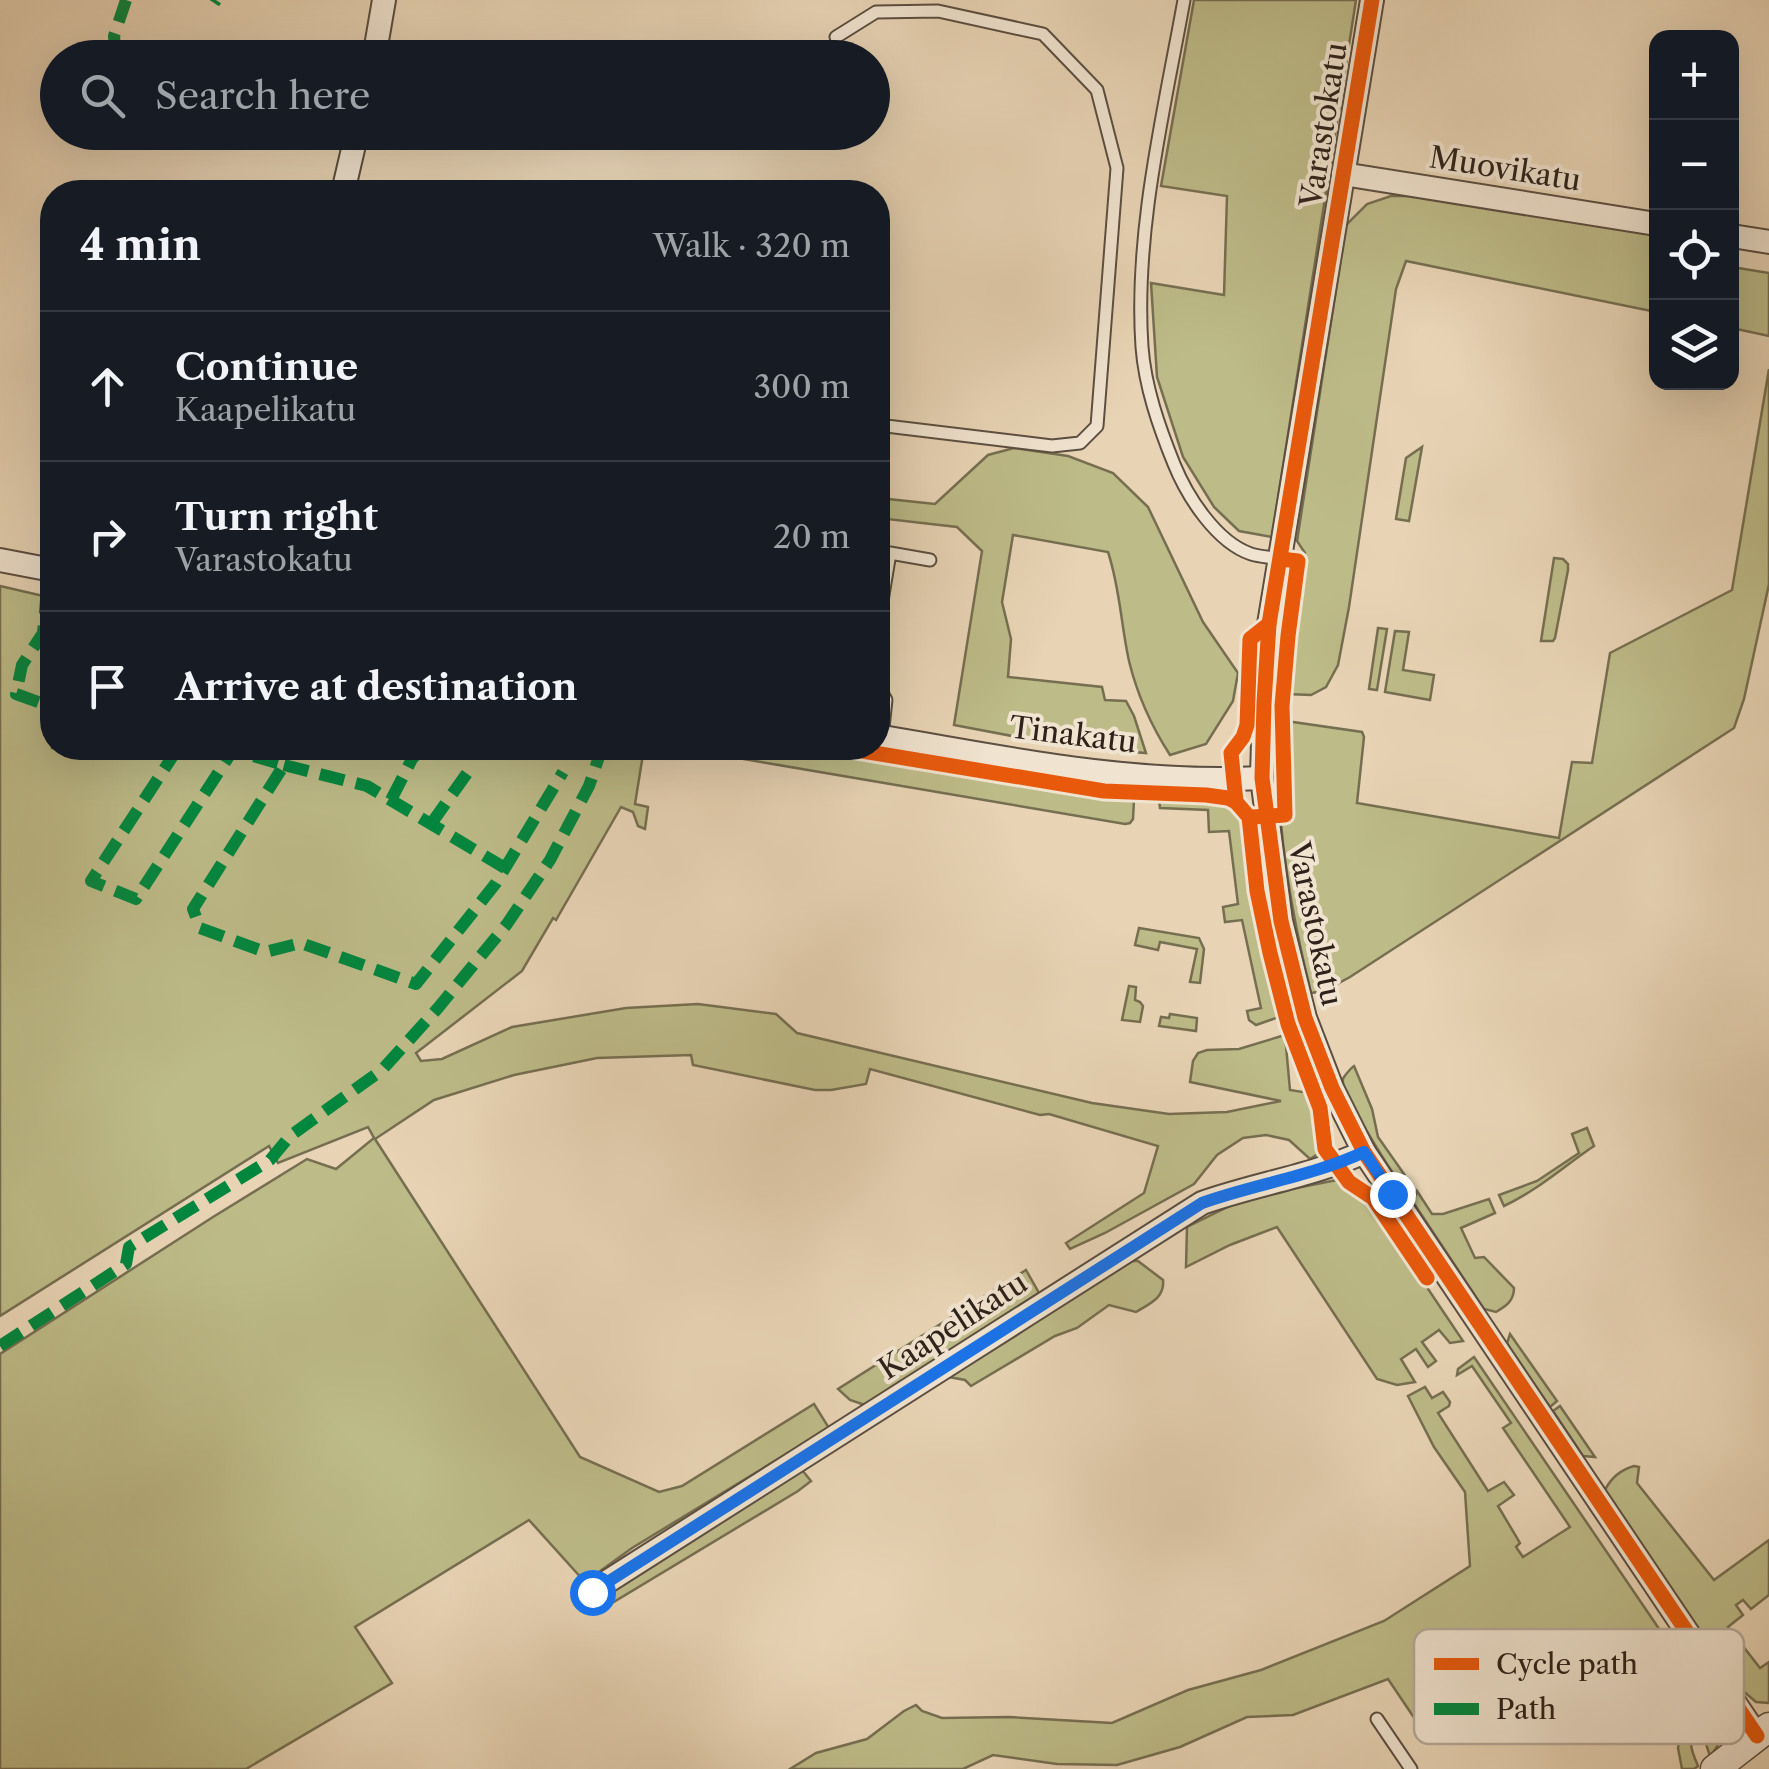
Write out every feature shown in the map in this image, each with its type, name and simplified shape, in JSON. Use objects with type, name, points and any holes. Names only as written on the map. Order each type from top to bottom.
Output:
[{"type":"street","points":[[377,40],[384,0]]},
{"type":"street","name":"Varastokatu","points":[[1372,0],[1269,624],[1262,778],[1274,887],[1296,988],[1323,1067],[1364,1152],[1692,1629]]},
{"type":"street","points":[[346,180],[352,150]]},
{"type":"street","name":"Muovikatu","points":[[1343,174],[1649,223]]},
{"type":"street","points":[[1739,237],[1769,242]]},
{"type":"street","points":[[0,560],[40,568]]},
{"type":"street","name":"Tinakatu","points":[[890,739],[1110,773],[1262,778]]},
{"type":"street","name":"Kaapelikatu","points":[[592,1592],[1202,1203],[1336,1165],[1364,1152]]},
{"type":"street","name":"Varastokatu","points":[[1744,1704],[1763,1732]]},
{"type":"street","points":[[1715,1769],[1763,1732]]},
{"type":"lane","points":[[1184,0],[1153,171],[1142,278],[1142,350],[1158,424],[1196,508],[1236,546],[1250,554],[1281,558]]},
{"type":"lane","points":[[836,36],[876,12],[938,12],[1043,34],[1097,90],[1118,168],[1097,426],[1080,443],[1052,446],[890,426]]},
{"type":"lane","points":[[890,553],[930,560]]},
{"type":"lane","points":[[1377,1719],[1411,1769]]},
{"type":"shaded area","points":[[1194,0],[1356,0],[1272,537],[1239,531],[1214,507],[1183,457],[1157,377],[1151,283],[1224,295],[1227,196],[1161,186]]},
{"type":"shaded area","points":[[1391,196],[1417,196],[1649,234],[1649,311],[1406,261],[1396,289],[1338,665],[1326,687],[1311,695],[1287,694],[1305,553],[1297,541],[1346,225],[1367,204]]},
{"type":"shaded area","points":[[1739,268],[1769,273],[1769,336],[1739,330]]},
{"type":"shaded area","points":[[1769,369],[1769,584],[1734,728],[1350,977],[1324,991],[1311,993],[1281,823],[1291,821],[1286,721],[1362,732],[1357,803],[1559,838],[1572,762],[1592,763],[1610,653],[1732,590]]},
{"type":"shaded area","points":[[1422,447],[1409,521],[1396,519],[1406,458]]},
{"type":"shaded area","points":[[1014,448],[1068,456],[1113,473],[1148,507],[1203,622],[1238,673],[1233,701],[1206,744],[1170,755],[1151,722],[1129,661],[1108,552],[1013,535],[1002,602],[1011,639],[1008,677],[1102,687],[1105,700],[1126,701],[1146,753],[1070,747],[954,725],[982,551],[957,527],[890,519],[890,499],[935,504],[988,455]]},
{"type":"shaded area","points":[[1554,558],[1563,559],[1568,570],[1555,638],[1541,641]]},
{"type":"shaded area","points":[[0,586],[40,595],[40,760],[642,760],[635,804],[648,807],[645,829],[638,826],[633,812],[621,807],[522,971],[416,1053],[421,1061],[442,1059],[512,1027],[626,1008],[698,1004],[776,1014],[797,1033],[1092,1103],[1169,1114],[1227,1112],[1281,1101],[1190,1082],[1198,1053],[1239,1049],[1285,1035],[1290,1090],[1309,1093],[1321,1152],[1310,1159],[1289,1140],[1266,1135],[1243,1138],[1217,1155],[1194,1184],[1070,1249],[1066,1243],[1144,1193],[1158,1146],[870,1069],[866,1084],[815,1090],[693,1065],[691,1055],[597,1058],[514,1075],[434,1100],[375,1139],[580,1457],[659,1492],[682,1486],[814,1404],[829,1428],[632,1548],[585,1582],[529,1520],[355,1627],[392,1683],[246,1769],[0,1769],[0,1354],[307,1159],[336,1169],[374,1138],[368,1127],[278,1163],[269,1146],[0,1316]]},
{"type":"shaded area","points":[[1378,628],[1387,629],[1377,690],[1369,689]]},
{"type":"shaded area","points":[[1395,631],[1409,632],[1403,670],[1434,675],[1430,700],[1385,692]]},
{"type":"shaded area","points":[[749,760],[883,760],[1134,800],[1133,819],[1125,824]]},
{"type":"shaded area","points":[[1159,800],[1216,803],[1236,812],[1243,821],[1253,899],[1280,1011],[1276,1018],[1256,1025],[1249,1020],[1247,1011],[1261,1008],[1242,920],[1225,922],[1223,907],[1238,904],[1229,831],[1209,832],[1208,810],[1160,808]]},
{"type":"shaded area","points":[[1139,928],[1199,938],[1204,949],[1200,983],[1190,982],[1197,949],[1160,942],[1158,950],[1135,945]]},
{"type":"shaded area","points":[[1129,986],[1136,987],[1135,1000],[1143,1006],[1140,1022],[1122,1020]]},
{"type":"shaded area","points":[[1170,1014],[1197,1018],[1196,1031],[1159,1026],[1161,1017],[1169,1018]]},
{"type":"shaded area","points":[[1354,1066],[1372,1109],[1378,1137],[1404,1174],[1394,1175],[1348,1097],[1343,1079]]},
{"type":"shaded area","points":[[1587,1128],[1594,1146],[1504,1206],[1499,1195],[1537,1181],[1579,1153],[1572,1134]]},
{"type":"shaded area","points":[[1337,1180],[1344,1189],[1369,1201],[1463,1341],[1450,1343],[1439,1330],[1422,1342],[1436,1361],[1428,1367],[1416,1349],[1401,1359],[1415,1382],[1397,1385],[1377,1379],[1277,1227],[1186,1267],[1187,1227],[1246,1198]]},
{"type":"shaded area","points":[[1417,1191],[1432,1214],[1489,1199],[1495,1213],[1461,1228],[1475,1258],[1484,1257],[1514,1288],[1511,1300],[1503,1308],[1496,1312],[1484,1309],[1413,1202]]},
{"type":"shaded area","points":[[1138,1261],[1163,1280],[1159,1296],[1151,1303],[1136,1312],[1109,1305],[1077,1328],[1055,1336],[971,1386],[965,1380],[949,1377],[1113,1267]]},
{"type":"shaded area","points":[[1026,1270],[1039,1293],[865,1405],[850,1400],[838,1389]]},
{"type":"shaded area","points":[[1510,1334],[1557,1401],[1550,1407],[1507,1343]]},
{"type":"shaded area","points":[[1474,1357],[1659,1629],[1414,1629],[1414,1718],[1388,1679],[1293,1715],[1247,1717],[1180,1747],[1117,1765],[1057,1764],[993,1755],[963,1769],[790,1769],[816,1753],[867,1739],[916,1705],[942,1718],[1112,1723],[1188,1690],[1261,1670],[1384,1621],[1470,1566],[1465,1492],[1434,1447],[1408,1396],[1425,1387],[1432,1398],[1443,1392],[1450,1402],[1438,1413],[1488,1491],[1504,1482],[1514,1495],[1498,1506],[1520,1543],[1516,1547],[1523,1557],[1570,1527],[1503,1428],[1511,1423],[1472,1366],[1457,1375],[1458,1369]]},
{"type":"shaded area","points":[[1560,1406],[1595,1457],[1583,1456],[1553,1411]]},
{"type":"shaded area","points":[[1639,1467],[1637,1483],[1714,1580],[1769,1540],[1769,1595],[1751,1609],[1743,1600],[1736,1605],[1743,1615],[1730,1629],[1698,1629],[1605,1490],[1624,1470]]},
{"type":"shaded area","points":[[802,1470],[811,1481],[798,1491],[597,1612],[590,1602],[647,1570]]},
{"type":"shaded area","points":[[1744,1648],[1760,1668],[1769,1662],[1769,1703],[1756,1702],[1744,1692]]},
{"type":"shaded area","points":[[1679,1744],[1691,1744],[1698,1766],[1682,1769]]},
{"type":"shaded area","points":[[1706,1744],[1718,1744],[1716,1748],[1710,1756]]},
{"type":"marked path","points":[[114,40],[126,0]]},
{"type":"marked path","points":[[40,638],[22,665],[16,694],[40,703]]},
{"type":"marked path","points":[[170,760],[91,881],[136,899],[226,760]]},
{"type":"marked path","points":[[267,760],[284,765],[193,909],[200,928],[265,952],[301,943],[416,984],[496,883],[563,772]]},
{"type":"marked path","points":[[391,800],[411,760]]},
{"type":"marked path","points":[[0,1346],[126,1264],[129,1247],[270,1160],[290,1136],[382,1070],[507,924],[550,860],[589,786],[598,760]]},
{"type":"marked path","points":[[284,765],[367,786],[505,868]]},
{"type":"marked path","points":[[431,824],[470,769]]},
{"type":"cycle path","points":[[1372,0],[1269,624],[1262,778],[1281,921],[1305,1018],[1332,1088],[1364,1152],[1685,1629]]},
{"type":"cycle path","points":[[1253,817],[1285,815],[1282,706],[1298,561],[1281,559]]},
{"type":"cycle path","points":[[1269,624],[1250,639],[1247,725],[1231,753],[1236,802],[1249,817],[1257,891],[1270,953],[1288,1024],[1320,1108],[1325,1149],[1349,1182],[1373,1198],[1427,1278]]},
{"type":"cycle path","points":[[890,756],[1104,791],[1206,795],[1236,802]]},
{"type":"cycle path","points":[[1744,1717],[1757,1736]]},
{"type":"route","points":[[592,1592],[1202,1203],[1336,1165],[1364,1152],[1392,1194]]}]
